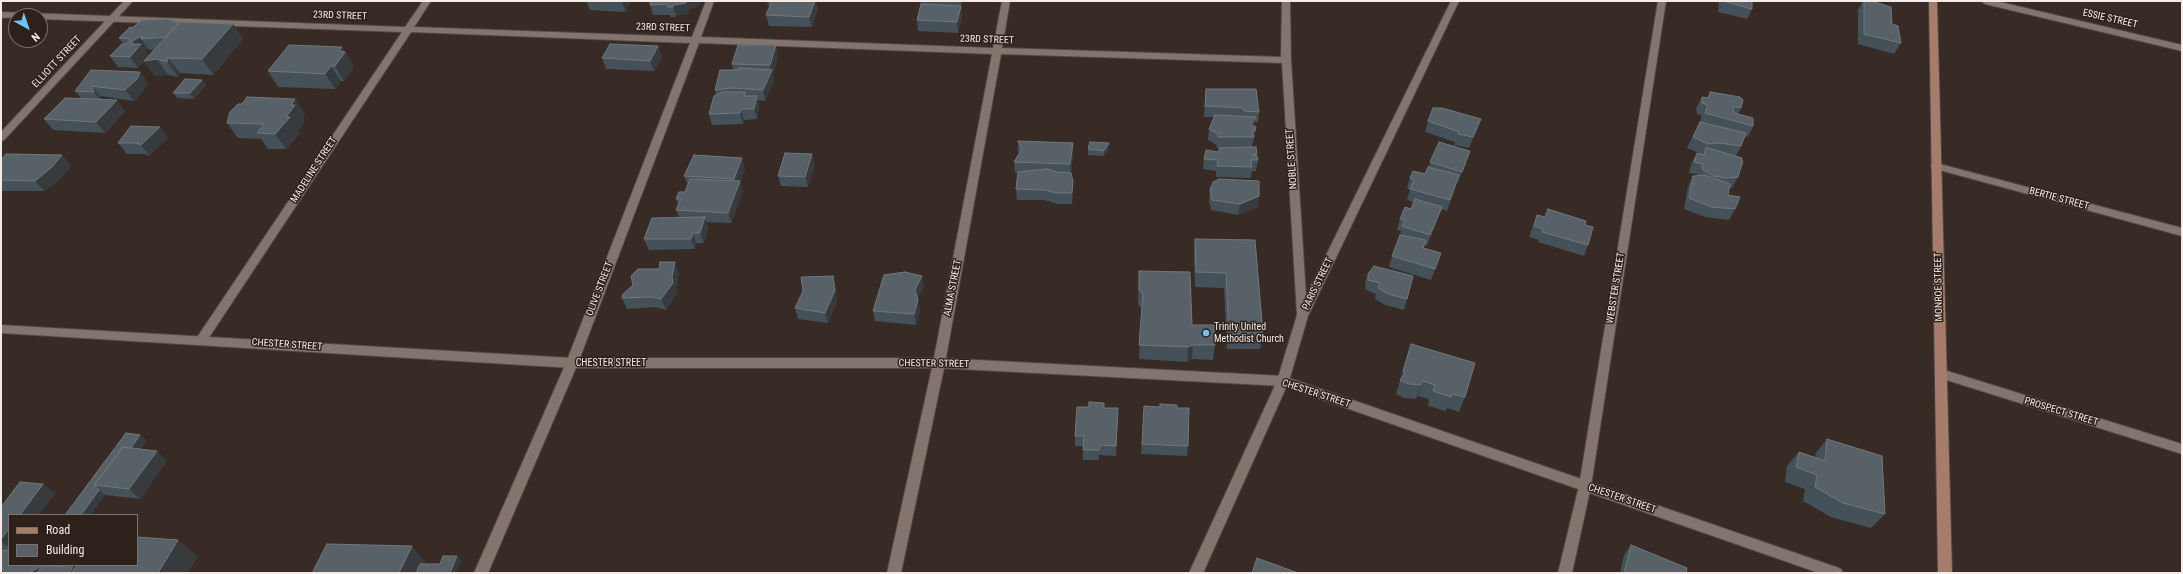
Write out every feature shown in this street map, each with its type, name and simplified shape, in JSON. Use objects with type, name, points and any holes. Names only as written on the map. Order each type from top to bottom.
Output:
[{"type":"main road","name":"MONROE STREET","points":[[1933,1],[1945,573]]},
{"type":"street","name":"ELLIOTT STREET","points":[[1,138],[129,1]]},
{"type":"street","name":"MADELINE STREET","points":[[202,340],[427,1]]},
{"type":"street","name":"OLIVE STREET","points":[[481,573],[572,363],[710,1]]},
{"type":"street","name":"ALMA STREET","points":[[894,573],[939,363],[1006,1]]},
{"type":"street","name":"NOBLE STREET","points":[[1286,1],[1286,60],[1302,316]]},
{"type":"street","name":"PARIS STREET","points":[[1196,573],[1283,381],[1302,316],[1455,1]]},
{"type":"street","name":"WEBSTER STREET","points":[[1565,573],[1585,486],[1662,1]]},
{"type":"street","name":"ESSIE STREET","points":[[1985,1],[2182,48]]},
{"type":"street","name":"23RD STREET","points":[[48,16],[997,51],[1286,60]]},
{"type":"street","name":"BERTIE STREET","points":[[1936,166],[2182,232]]},
{"type":"street","name":"CHESTER STREET","points":[[1,329],[572,363],[939,363],[1283,381],[1836,573]]},
{"type":"street","name":"PROSPECT STREET","points":[[1941,374],[2182,449]]},
{"type":"building","points":[[651,1],[686,1],[686,3],[668,7],[667,4],[650,5]]},
{"type":"building","points":[[772,1],[815,1],[809,17],[766,15]]},
{"type":"building","points":[[1723,1],[1752,1],[1752,9]]},
{"type":"building","points":[[1864,1],[1871,1],[1891,7],[1892,24],[1898,26],[1901,43],[1864,34]]},
{"type":"building","points":[[921,4],[961,6],[957,22],[917,20]]},
{"type":"building","points":[[167,19],[179,22],[166,37],[141,39],[143,37],[140,37],[134,40],[131,44],[141,44],[130,57],[110,56],[122,44],[126,44],[131,39],[119,38],[130,27],[132,28],[142,20]]},
{"type":"building","points":[[180,22],[233,24],[202,59],[168,58],[167,62],[157,59],[144,61]]},
{"type":"building","points":[[610,44],[658,46],[650,61],[602,58]]},
{"type":"building","points":[[289,45],[342,47],[339,51],[345,52],[335,66],[331,66],[325,74],[268,71]]},
{"type":"building","points":[[738,45],[776,45],[770,65],[732,64]]},
{"type":"building","points":[[740,68],[772,70],[763,90],[733,88],[715,90],[720,70],[737,70]]},
{"type":"building","points":[[91,70],[140,72],[137,79],[125,90],[91,86],[94,92],[75,91]]},
{"type":"building","points":[[185,79],[202,80],[190,93],[173,93]]},
{"type":"building","points":[[1206,89],[1256,89],[1259,112],[1244,111],[1243,108],[1205,106]]},
{"type":"building","points":[[722,92],[745,92],[744,96],[757,96],[754,109],[741,109],[740,113],[709,114],[714,96]]},
{"type":"building","points":[[1710,92],[1740,97],[1743,100],[1741,108],[1733,106],[1734,113],[1753,118],[1753,126],[1705,113],[1708,105],[1702,103],[1702,97],[1709,98]]},
{"type":"building","points":[[247,97],[295,99],[291,105],[295,105],[286,117],[290,117],[275,134],[257,133],[264,124],[227,123],[230,112],[238,104],[242,104]]},
{"type":"building","points":[[65,98],[117,100],[96,122],[44,119]]},
{"type":"building","points":[[1433,108],[1442,108],[1481,119],[1473,137],[1458,134],[1459,132],[1428,121]]},
{"type":"building","points":[[1215,115],[1256,117],[1251,125],[1256,127],[1255,131],[1252,131],[1254,137],[1218,137],[1218,134],[1209,129]]},
{"type":"building","points":[[1700,122],[1746,133],[1741,146],[1719,143],[1708,144],[1693,137]]},
{"type":"building","points":[[131,126],[160,127],[141,145],[136,143],[118,143]]},
{"type":"building","points":[[1018,141],[1073,143],[1070,164],[1014,162],[1022,149]]},
{"type":"building","points":[[1090,142],[1109,143],[1104,151],[1088,149]]},
{"type":"building","points":[[1439,142],[1470,151],[1462,172],[1430,162]]},
{"type":"building","points":[[1256,147],[1257,154],[1253,155],[1257,156],[1258,160],[1251,160],[1252,167],[1217,166],[1218,160],[1204,159],[1206,150],[1219,152],[1219,148]]},
{"type":"building","points":[[1706,148],[1742,158],[1741,161],[1743,161],[1738,177],[1726,178],[1713,176],[1702,169],[1703,164],[1694,162],[1697,153],[1704,155]]},
{"type":"building","points":[[785,153],[812,154],[805,177],[778,176]]},
{"type":"building","points":[[6,154],[62,155],[52,167],[35,181],[1,180],[1,160]]},
{"type":"building","points":[[694,155],[742,158],[734,179],[684,176]]},
{"type":"building","points":[[1428,167],[1459,175],[1450,200],[1410,189],[1414,180],[1410,178],[1413,171],[1425,174]]},
{"type":"building","points":[[1047,169],[1057,172],[1071,173],[1073,181],[1072,193],[1016,189],[1018,172]]},
{"type":"building","points":[[1705,175],[1730,184],[1728,195],[1740,197],[1735,209],[1711,207],[1689,198],[1693,176]]},
{"type":"building","points":[[690,179],[740,181],[728,213],[676,210],[681,199],[676,199],[679,192],[685,192]]},
{"type":"building","points":[[1219,179],[1259,181],[1259,196],[1240,204],[1212,200],[1210,190],[1213,182]]},
{"type":"building","points":[[1415,199],[1442,207],[1430,235],[1402,226],[1405,220],[1400,219],[1405,207],[1411,209]]},
{"type":"building","points":[[1548,209],[1586,221],[1585,225],[1593,227],[1588,245],[1542,232],[1543,229],[1534,226],[1537,215],[1545,217]]},
{"type":"building","points":[[705,217],[700,233],[693,233],[691,239],[644,239],[652,218]]},
{"type":"building","points":[[1400,235],[1426,240],[1423,248],[1441,253],[1435,269],[1392,256]]},
{"type":"building","points":[[1195,239],[1255,240],[1263,334],[1229,334],[1226,273],[1196,272]]},
{"type":"building","points":[[660,262],[675,262],[672,277],[673,283],[661,299],[651,297],[622,298],[623,294],[633,285],[631,276],[638,269],[659,269]]},
{"type":"building","points":[[1374,266],[1413,276],[1407,299],[1388,294],[1378,288],[1380,283],[1368,280],[1368,274]]},
{"type":"building","points":[[1139,271],[1190,272],[1192,325],[1214,325],[1215,345],[1193,345],[1188,347],[1139,345],[1143,294],[1139,290]]},
{"type":"building","points":[[905,272],[922,276],[915,290],[918,300],[914,314],[873,311],[884,275]]},
{"type":"building","points":[[833,276],[835,290],[825,313],[795,308],[803,291],[801,277]]},
{"type":"building","points":[[1411,344],[1475,363],[1465,397],[1452,394],[1451,397],[1433,391],[1435,385],[1423,381],[1421,385],[1409,384],[1400,380],[1405,373],[1403,371]]},
{"type":"building","points":[[1089,402],[1104,403],[1104,408],[1118,408],[1116,446],[1100,445],[1099,450],[1083,450],[1084,436],[1075,436],[1077,407],[1089,407]]},
{"type":"building","points":[[1160,404],[1177,405],[1177,408],[1189,408],[1188,446],[1142,444],[1144,406],[1160,407]]},
{"type":"building","points":[[126,433],[140,435],[131,448],[123,447],[94,485],[99,490],[82,514],[66,514]]},
{"type":"building","points":[[1827,439],[1882,456],[1885,514],[1843,503],[1815,487],[1817,475],[1796,467],[1799,452],[1825,461]]},
{"type":"building","points":[[123,447],[157,451],[129,489],[94,485]]},
{"type":"building","points":[[20,482],[43,484],[21,514],[8,514],[8,530],[1,539],[1,507]]},
{"type":"building","points":[[138,537],[178,540],[158,573],[71,573],[76,566],[138,566]]},
{"type":"building","points":[[327,544],[412,546],[399,573],[312,573]]},
{"type":"building","points":[[1631,545],[1687,568],[1686,573],[1624,573]]},
{"type":"building","points":[[1,550],[8,550],[8,566],[41,566],[29,573],[4,573],[1,566]]},
{"type":"building","points":[[443,556],[457,556],[450,573],[416,573],[420,564],[440,564]]},
{"type":"building","points":[[1257,558],[1298,573],[1252,573]]},
{"type":"building","points":[[42,566],[73,567],[69,573],[37,573]]},
{"type":"place","name":"Trinity United Methodist Church","points":[[1206,333]]}]
